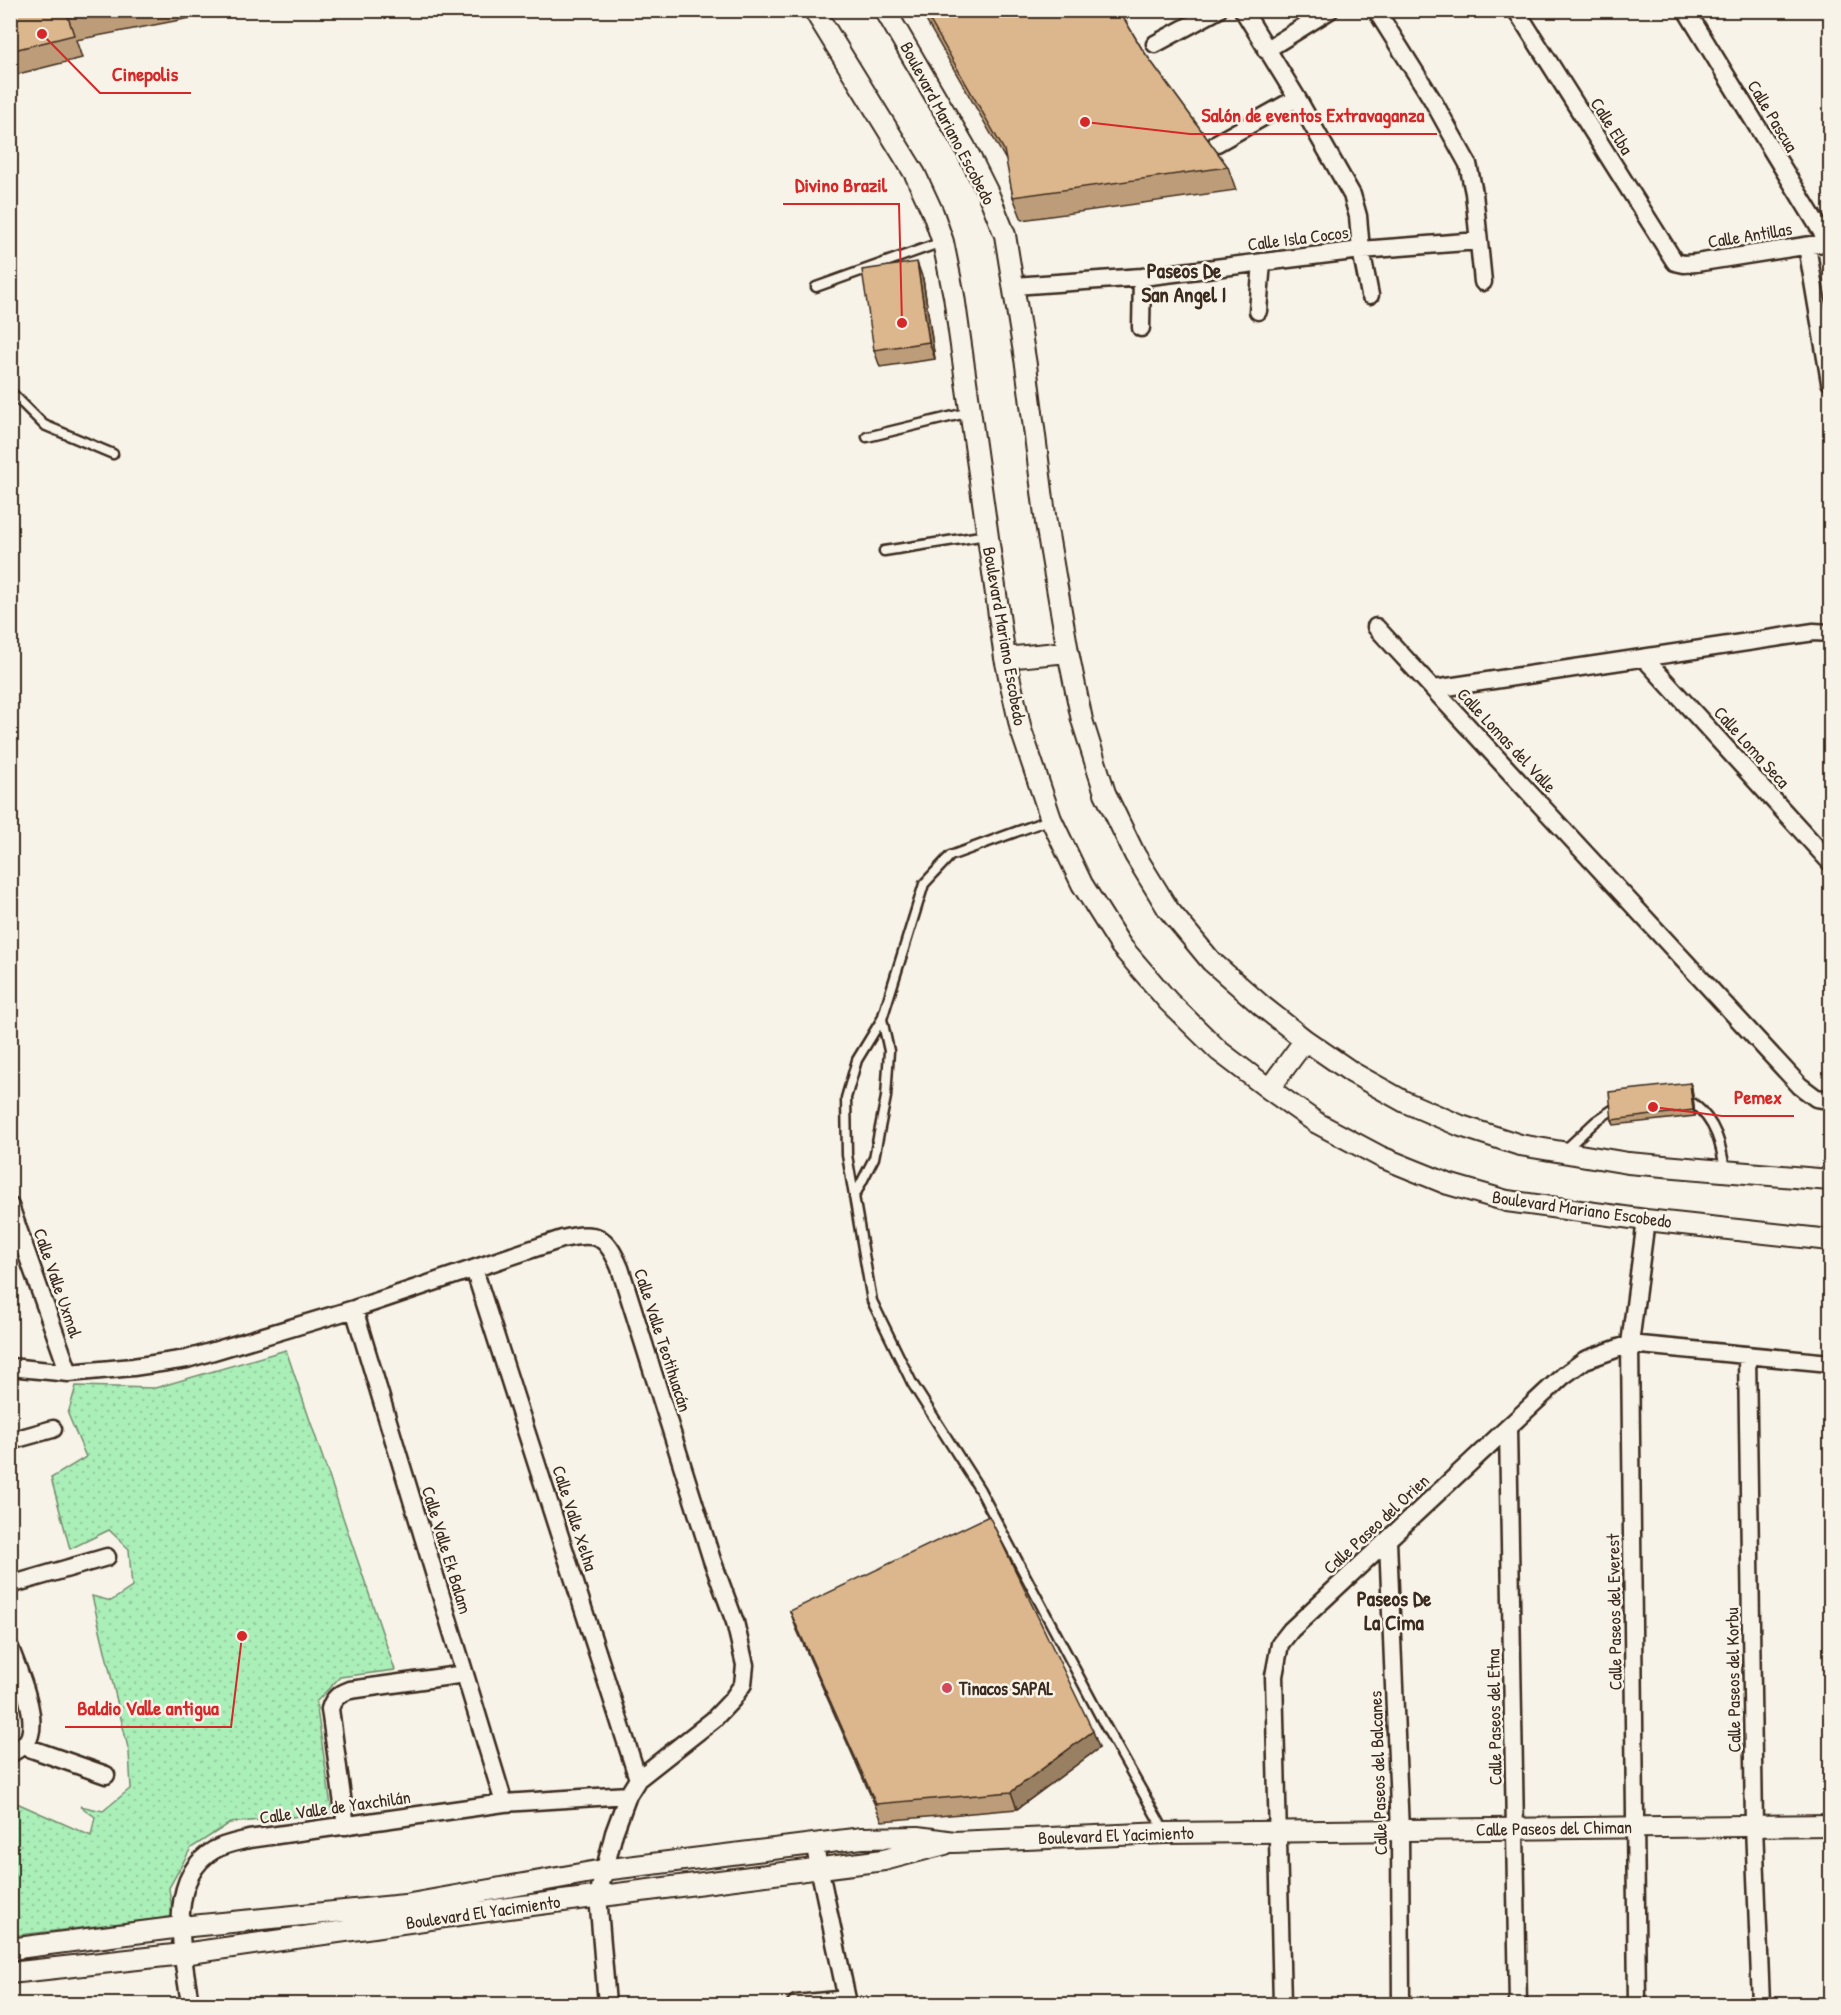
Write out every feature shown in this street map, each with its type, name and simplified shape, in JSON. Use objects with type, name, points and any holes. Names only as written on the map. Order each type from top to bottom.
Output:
[{"type":"street","name":"Boulevard Mariano Escobedo","points":[[814,10],[915,174],[943,242],[954,296],[1005,657],[1021,730],[1051,819],[1082,884],[1121,946],[1168,1001],[1219,1051],[1317,1123],[1381,1157],[1448,1184],[1507,1201],[1646,1220],[1830,1240]]},
{"type":"street","name":"Boulevard Mariano Escobedo","points":[[885,10],[936,94],[988,193],[1005,236],[1014,286],[1046,523],[1082,720],[1105,793],[1135,855],[1168,909],[1211,961],[1262,1006],[1305,1040],[1353,1073],[1405,1102],[1471,1129],[1520,1145],[1628,1163],[1830,1180]]},
{"type":"street","points":[[1155,44],[1218,10]]},
{"type":"street","points":[[1243,10],[1297,98],[1352,195],[1358,216],[1361,250],[1370,295]]},
{"type":"street","points":[[1266,50],[1330,10]]},
{"type":"street","points":[[1376,10],[1432,99],[1468,164],[1474,193],[1482,282]]},
{"type":"street","name":"Calle Elba","points":[[1516,10],[1676,262]]},
{"type":"street","name":"Calle Pascua","points":[[1686,10],[1829,242]]},
{"type":"street","points":[[1217,143],[1297,98]]},
{"type":"street","name":"Calle Isla Cocos","points":[[1014,286],[1142,277],[1361,250],[1479,241]]},
{"type":"street","name":"Calle Antillas","points":[[1676,262],[1696,263],[1829,242]]},
{"type":"street","points":[[1807,246],[1830,382]]},
{"type":"street","points":[[1258,311],[1262,262]]},
{"type":"street","points":[[1141,328],[1142,277]]},
{"type":"street","points":[[1376,627],[1434,689]]},
{"type":"street","name":"Calle Lomas del Valle","points":[[1434,689],[1814,632],[1830,633]]},
{"type":"street","points":[[1005,657],[1068,652]]},
{"type":"street","name":"Calle Loma Seca","points":[[1644,658],[1830,862]]},
{"type":"street","name":"Calle Lomas del Valle","points":[[1434,689],[1800,1086],[1816,1098],[1830,1100]]},
{"type":"street","points":[[1269,1089],[1305,1040]]},
{"type":"street","name":"Calle Valle Uxmal","points":[[10,1206],[69,1373]]},
{"type":"street","name":"Calle Paseos del Everest","points":[[1637,2004],[1630,1344],[1646,1220]]},
{"type":"street","name":"Calle Valle Teotihuacán","points":[[10,1367],[69,1373],[187,1359],[354,1309],[578,1235],[600,1238],[609,1245],[620,1268],[712,1560],[735,1622],[745,1665],[743,1684],[732,1700],[712,1720],[638,1779],[628,1795],[603,1870],[597,1896],[607,2004]]},
{"type":"street","name":"Calle Valle Xelha","points":[[474,1269],[638,1779]]},
{"type":"street","name":"Calle Valle Ek Balam","points":[[354,1309],[504,1803]]},
{"type":"street","name":"Calle Paseo del Orien","points":[[1282,2004],[1274,1676],[1280,1644],[1310,1611],[1563,1376],[1585,1360],[1630,1344],[1830,1363]]},
{"type":"street","name":"Calle Paseos del Korbu","points":[[1747,1355],[1754,1826],[1761,2004]]},
{"type":"street","name":"Calle Paseos del Etna","points":[[1508,1428],[1518,2004]]},
{"type":"street","points":[[10,1442],[53,1429]]},
{"type":"street","name":"Calle Paseos del Balcanes","points":[[1388,1541],[1400,1831],[1401,2004]]},
{"type":"street","points":[[10,1585],[107,1557]]},
{"type":"street","points":[[10,1648],[31,1721],[30,1736],[16,1750],[106,1775]]},
{"type":"street","points":[[346,1826],[330,1709],[333,1700],[340,1693],[350,1690],[465,1674]]},
{"type":"street","name":"Calle Valle de Yaxchilán","points":[[190,2004],[181,1927],[182,1896],[187,1881],[212,1851],[227,1844],[249,1839],[504,1803],[628,1795]]},
{"type":"street","name":"Calle Paseos del Chiman","points":[[1278,1832],[1830,1825]]},
{"type":"street","name":"Boulevard El Yacimiento","points":[[10,1949],[181,1927],[405,1905],[603,1870],[814,1843],[893,1837],[954,1842],[1165,1833],[1278,1832]]},
{"type":"street","name":"Boulevard El Yacimiento","points":[[10,1973],[183,1954],[597,1896],[884,1860],[954,1842]]},
{"type":"street","points":[[796,2004],[847,2002],[814,1843]]},
{"type":"lane","points":[[816,287],[943,242]]},
{"type":"lane","points":[[10,391],[44,425],[113,454]]},
{"type":"lane","points":[[867,437],[970,412]]},
{"type":"lane","points":[[884,551],[987,535]]},
{"type":"lane","points":[[1051,819],[950,856],[924,884],[882,1019],[857,1060],[846,1098],[847,1155],[872,1301],[912,1383],[980,1490],[1102,1720],[1165,1833]]},
{"type":"lane","points":[[854,1197],[874,1158],[886,1097],[889,1051],[882,1019]]},
{"type":"lane","points":[[1694,1104],[1705,1114],[1717,1133],[1725,1171]]},
{"type":"lane","points":[[1563,1152],[1596,1120],[1612,1110]]},
{"type":"green space","points":[[286,1350],[395,1670],[340,1677],[316,1702],[332,1813],[230,1823],[191,1848],[169,1888],[173,1917],[11,1936],[10,1800],[91,1836],[95,1817],[80,1806],[103,1811],[131,1788],[129,1752],[92,1596],[111,1601],[132,1587],[129,1549],[109,1530],[70,1549],[51,1478],[86,1457],[68,1414],[76,1386],[155,1388]]},
{"type":"building","points":[[10,10],[103,10],[68,17],[74,35],[10,51]]},
{"type":"building","points":[[924,10],[1119,10],[1142,49],[1228,167],[1013,197],[1004,150]]},
{"type":"building","points":[[917,262],[929,342],[874,350],[862,270]]},
{"type":"building","points":[[1690,1083],[1693,1110],[1612,1120],[1609,1092]]},
{"type":"building","name":"Tinacos SAPAL","points":[[989,1516],[1093,1731],[1011,1792],[876,1804],[790,1611]]},
{"type":"place","name":"Cinepolis","points":[[42,34]]},
{"type":"place","name":"Salón de eventos Extravaganza","points":[[1085,122]]},
{"type":"place","name":"Divino Brazil","points":[[902,323]]},
{"type":"place","name":"Pemex","points":[[1653,1107]]},
{"type":"place","name":"Baldio Valle antigua","points":[[242,1636]]},
{"type":"place","name":"Tinacos SAPAL","points":[[947,1688]]},
{"type":"district","name":"Paseos De San Angel I","points":[[1184,282]]},
{"type":"district","name":"Paseos De La Cima","points":[[1394,1610]]}]
